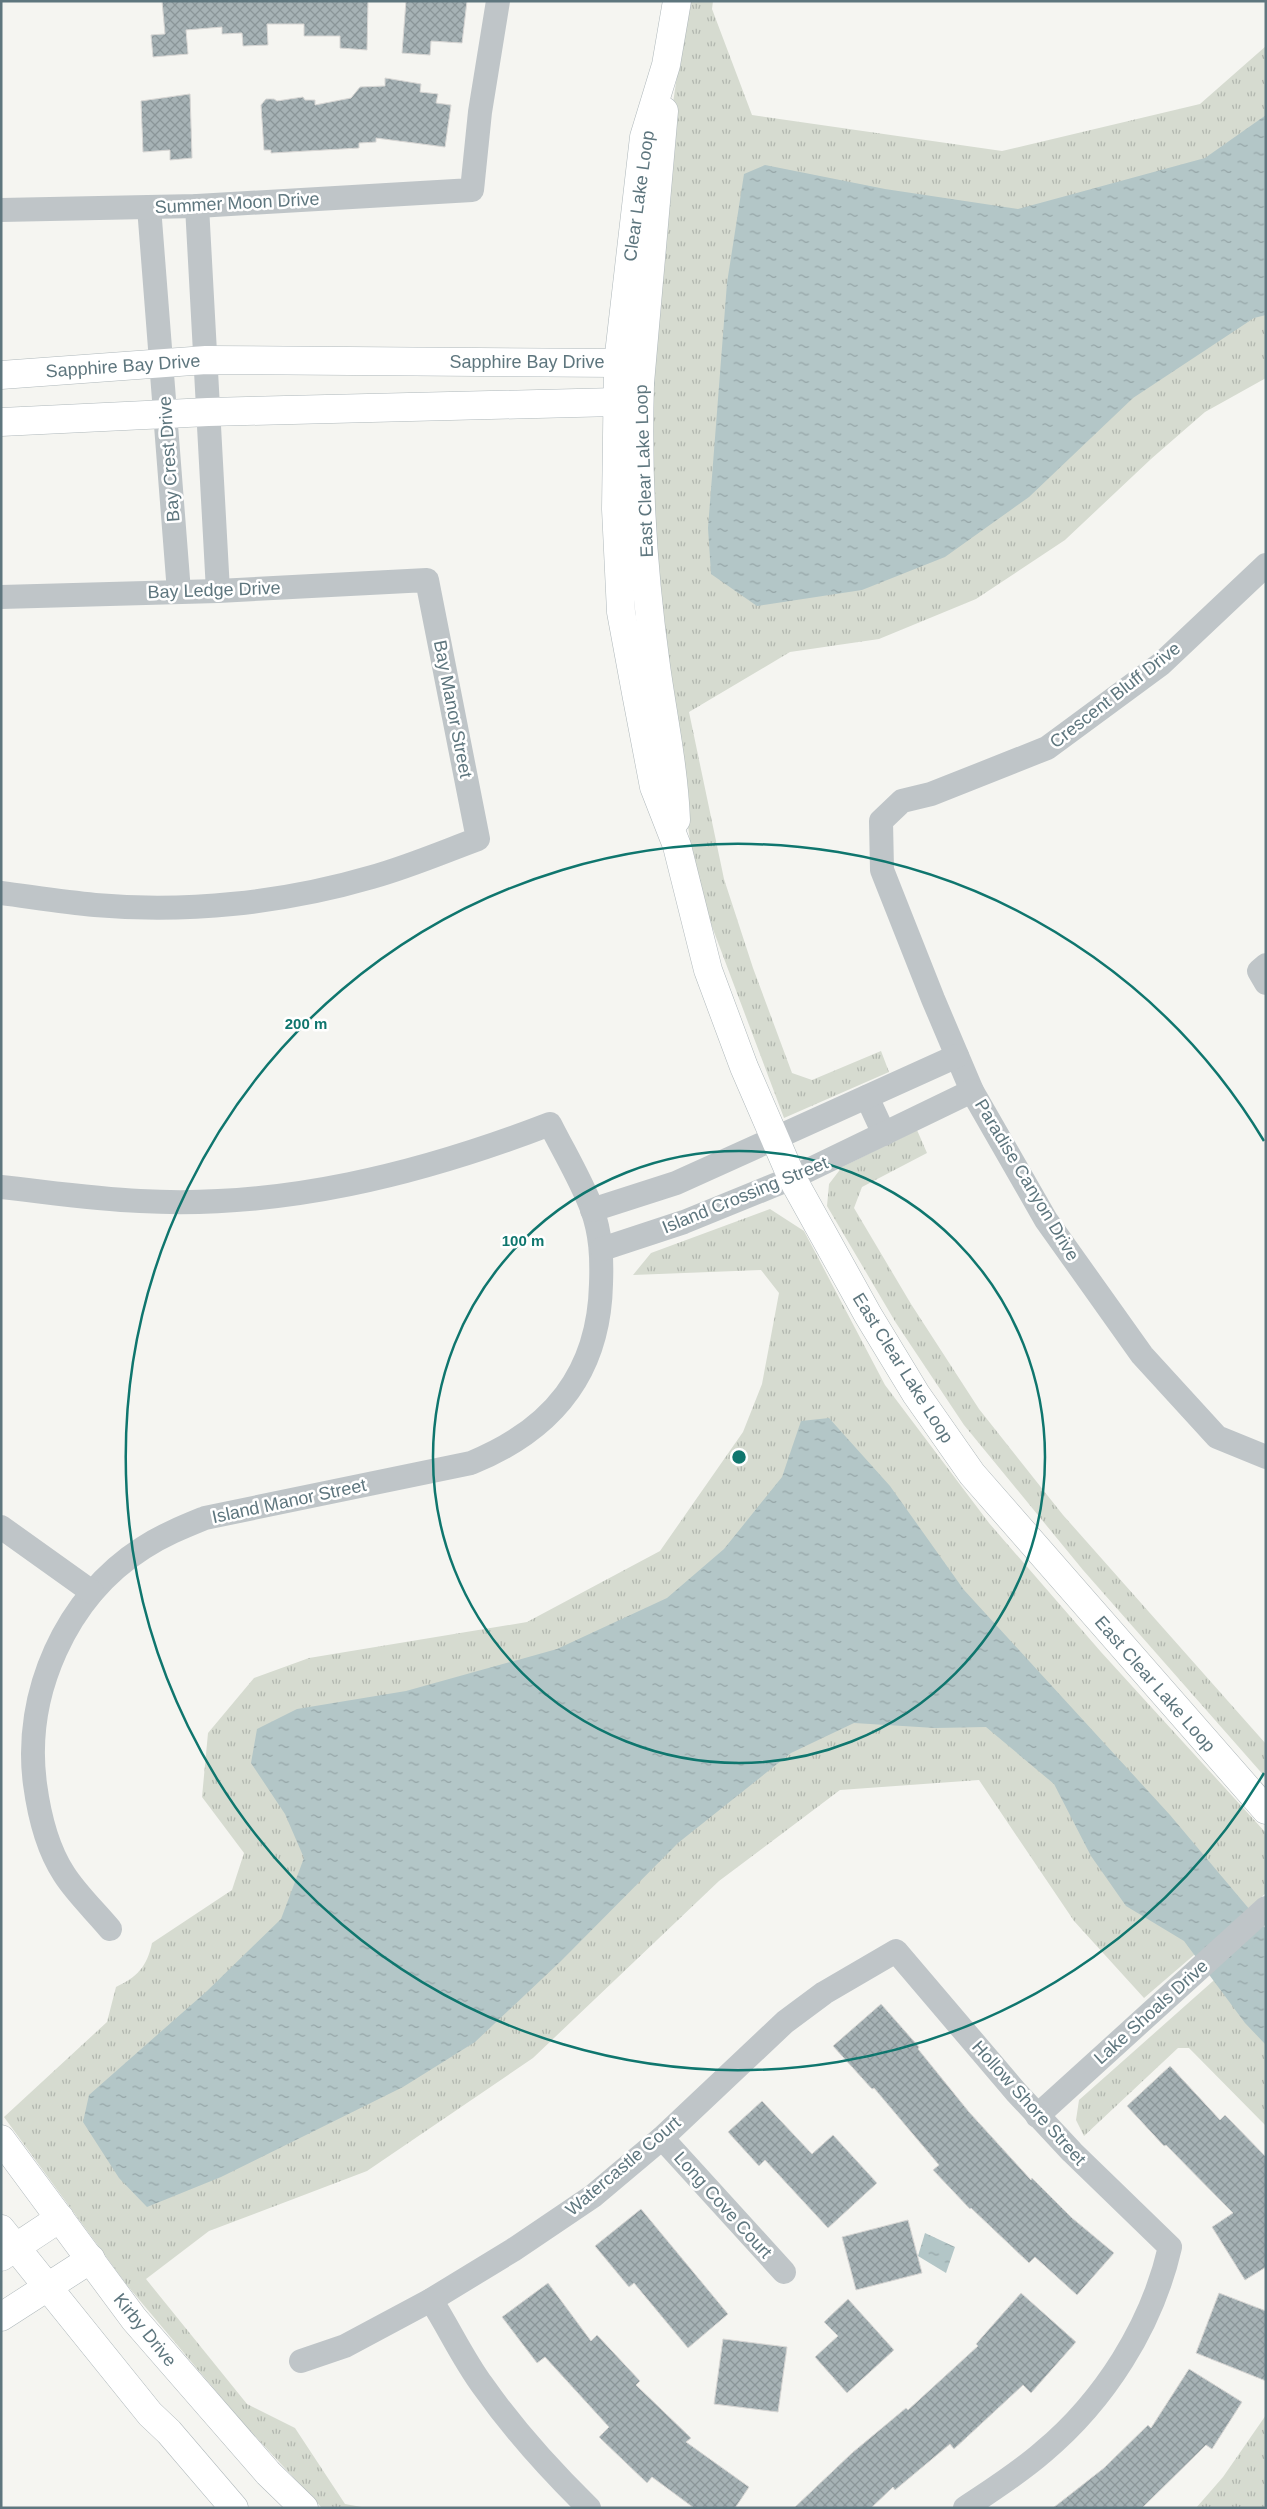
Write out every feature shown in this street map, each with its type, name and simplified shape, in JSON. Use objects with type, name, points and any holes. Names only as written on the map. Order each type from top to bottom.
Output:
[{"type":"street","name":"Summer Moon Drive","points":[[1,210],[197,206],[472,190],[480,112],[498,1]]},
{"type":"street","name":"Clear Lake Loop","points":[[618,363],[644,137],[666,65],[678,1]]},
{"type":"street","name":"East Clear Lake Loop","points":[[666,65],[662,151],[640,383],[642,528],[656,664],[675,792],[677,846]]},
{"type":"street","points":[[197,206],[218,591]]},
{"type":"street","name":"Bay Crest Drive","points":[[149,207],[179,592]]},
{"type":"street","name":"Sapphire Bay Drive","points":[[1,375],[206,360],[618,363],[640,383]]},
{"type":"street","name":"East Clear Lake Loop","points":[[618,363],[616,509],[621,612],[654,787],[677,846],[708,970],[744,1067],[792,1178],[868,1315],[916,1394],[972,1474],[1266,1810]]},
{"type":"street","points":[[1,422],[208,412],[616,402],[640,383]]},
{"type":"street","name":"Crescent Bluff Drive","points":[[882,870],[881,821],[902,801],[931,794],[1047,748],[1161,664],[1266,565]]},
{"type":"street","name":"Bay Ledge Drive","points":[[1,598],[218,591],[427,580]]},
{"type":"street","name":"Bay Manor Street","points":[[1,893],[96,905],[160,907],[255,901],[324,890],[373,877],[478,839],[427,580]]},
{"type":"street","name":"Paradise Canyon Drive","points":[[882,870],[972,1091],[1046,1220],[1142,1355],[1217,1438],[1266,1457]]},
{"type":"street","points":[[1266,964],[1259,970],[1266,983]]},
{"type":"street","name":"Island Crossing Street","points":[[592,1210],[676,1183],[957,1056]]},
{"type":"street","name":"Island Crossing Street","points":[[602,1249],[684,1222],[792,1178],[972,1091]]},
{"type":"street","points":[[867,1097],[884,1134]]},
{"type":"street","name":"Island Manor Street","points":[[1,1187],[141,1201],[216,1200],[281,1195],[347,1185],[426,1167],[496,1145],[550,1124],[592,1210],[602,1249],[599,1314],[592,1344],[582,1370],[567,1394],[547,1417],[522,1439],[471,1463],[205,1518],[171,1532],[142,1548],[92,1592],[65,1632],[49,1665],[39,1700],[33,1735],[33,1769],[40,1814],[48,1840],[63,1873],[110,1930]]},
{"type":"street","points":[[1,1527],[92,1592]]},
{"type":"street","name":"Lake Shoals Drive","points":[[1037,2116],[1266,1908]]},
{"type":"street","name":"Hollow Shore Street","points":[[896,1950],[1037,2116],[1170,2247],[1164,2271],[1150,2306],[1131,2346],[1106,2384],[1078,2419],[1044,2452],[1011,2478],[965,2508]]},
{"type":"street","name":"Watercastle Court","points":[[301,2361],[345,2346],[431,2300],[514,2250],[593,2196],[662,2138],[785,2022],[824,1993],[896,1950]]},
{"type":"street","name":"Long Cove Court","points":[[662,2138],[784,2272]]},
{"type":"street","name":"Kirby Drive","points":[[1,2139],[134,2319],[268,2473],[304,2508]]},
{"type":"street","points":[[60,2218],[6,2245],[47,2287],[150,2414],[169,2432],[234,2508]]},
{"type":"street","points":[[1,2317],[90,2259]]},
{"type":"street","points":[[431,2300],[481,2384],[519,2433],[560,2480],[589,2508]]},
{"type":"green space","points":[[688,1],[713,1],[712,9],[752,115],[1002,151],[1200,104],[1266,46],[1266,378],[1205,412],[1151,459],[1065,540],[976,599],[879,639],[790,652],[689,712],[724,879],[753,968],[792,1073],[812,1080],[881,1051],[889,1072],[784,1118],[696,884],[659,616],[648,412],[673,103]]},
{"type":"green space","points":[[917,1130],[927,1153],[862,1187],[854,1208],[911,1304],[979,1409],[1063,1515],[1266,1744],[1266,1778],[1083,1570],[964,1425],[896,1323],[827,1206],[829,1184],[842,1167]]},
{"type":"green space","points":[[770,1209],[804,1231],[885,1385],[989,1523],[1101,1652],[1266,1833],[1266,1893],[1144,1998],[1074,1921],[979,1780],[840,1790],[719,1881],[533,2058],[367,2171],[209,2231],[146,2279],[247,2404],[295,2428],[345,2504],[367,2508],[322,2508],[241,2421],[126,2284],[4,2117],[107,2022],[116,1987],[130,1979],[140,1970],[147,1959],[152,1943],[232,1890],[244,1853],[202,1797],[208,1733],[254,1678],[309,1658],[527,1622],[660,1551],[743,1432],[762,1384],[779,1293],[761,1270],[633,1275],[651,1253]]},
{"type":"green space","points":[[1266,1934],[1266,2126],[1189,2048],[1178,2048],[1084,2136],[1076,2120],[1079,2100]]},
{"type":"green space","points":[[1266,2415],[1266,2508],[1196,2508],[1223,2477]]},
{"type":"water","points":[[1266,115],[1266,315],[1254,318],[1133,398],[1029,497],[945,557],[862,590],[757,606],[711,574],[708,528],[727,283],[744,174],[765,165],[885,189],[1018,209],[1205,158]]},
{"type":"water","points":[[829,1418],[890,1486],[964,1590],[1170,1815],[1266,1929],[1266,2045],[1245,2023],[1184,1941],[1126,1906],[1091,1856],[1054,1784],[986,1727],[935,1728],[854,1723],[791,1753],[678,1843],[561,1961],[475,2042],[403,2087],[221,2177],[147,2207],[119,2178],[83,2122],[89,2095],[207,1991],[281,1919],[304,1858],[285,1814],[251,1763],[257,1729],[297,1709],[406,1691],[557,1649],[667,1598],[724,1549],[782,1477],[801,1421]]},
{"type":"water","points":[[925,2233],[955,2247],[946,2273],[918,2256]]},
{"type":"building","points":[[162,1],[368,1],[367,50],[340,48],[340,36],[304,36],[304,24],[267,24],[268,45],[243,46],[242,33],[222,34],[222,27],[186,30],[188,54],[153,57],[151,35],[165,34]]},
{"type":"building","points":[[406,1],[467,1],[462,43],[431,41],[430,55],[402,53]]},
{"type":"building","points":[[385,78],[421,84],[420,92],[438,94],[436,103],[451,105],[445,147],[376,138],[376,142],[359,143],[359,148],[271,153],[271,150],[264,150],[261,105],[266,99],[277,101],[303,97],[305,100],[315,100],[315,105],[351,98],[360,87],[385,86]]},
{"type":"building","points":[[190,94],[192,158],[170,160],[170,150],[143,152],[141,101]]},
{"type":"building","points":[[881,2004],[919,2047],[918,2049],[969,2112],[1031,2180],[1032,2178],[1072,2218],[1114,2253],[1077,2295],[1035,2257],[1029,2263],[970,2209],[933,2170],[939,2165],[874,2088],[872,2089],[833,2046]]},
{"type":"building","points":[[1170,2066],[1220,2120],[1225,2115],[1266,2157],[1266,2267],[1245,2280],[1212,2227],[1233,2213],[1166,2145],[1164,2146],[1127,2106]]},
{"type":"building","points":[[762,2101],[812,2154],[833,2135],[877,2183],[828,2228],[765,2160],[759,2166],[728,2132]]},
{"type":"building","points":[[641,2209],[728,2314],[688,2348],[634,2283],[629,2287],[595,2246]]},
{"type":"building","points":[[908,2220],[922,2273],[856,2290],[842,2237]]},
{"type":"building","points":[[548,2283],[591,2341],[597,2335],[640,2381],[636,2385],[691,2438],[686,2442],[749,2487],[735,2508],[694,2508],[652,2477],[647,2483],[599,2437],[609,2427],[545,2357],[537,2363],[502,2317]]},
{"type":"building","points":[[1021,2293],[1076,2342],[1031,2393],[1023,2385],[954,2449],[950,2444],[895,2490],[893,2487],[871,2508],[794,2508],[852,2453],[906,2408],[908,2410],[978,2346],[976,2344]]},
{"type":"building","points":[[1219,2293],[1266,2311],[1266,2381],[1196,2353]]},
{"type":"building","points":[[848,2299],[894,2350],[847,2393],[815,2357],[838,2336],[824,2322]]},
{"type":"building","points":[[723,2339],[787,2347],[778,2412],[714,2404]]},
{"type":"building","points":[[1189,2369],[1242,2402],[1212,2449],[1206,2445],[1142,2508],[1053,2508],[1104,2468],[1148,2425],[1151,2428]]}]
